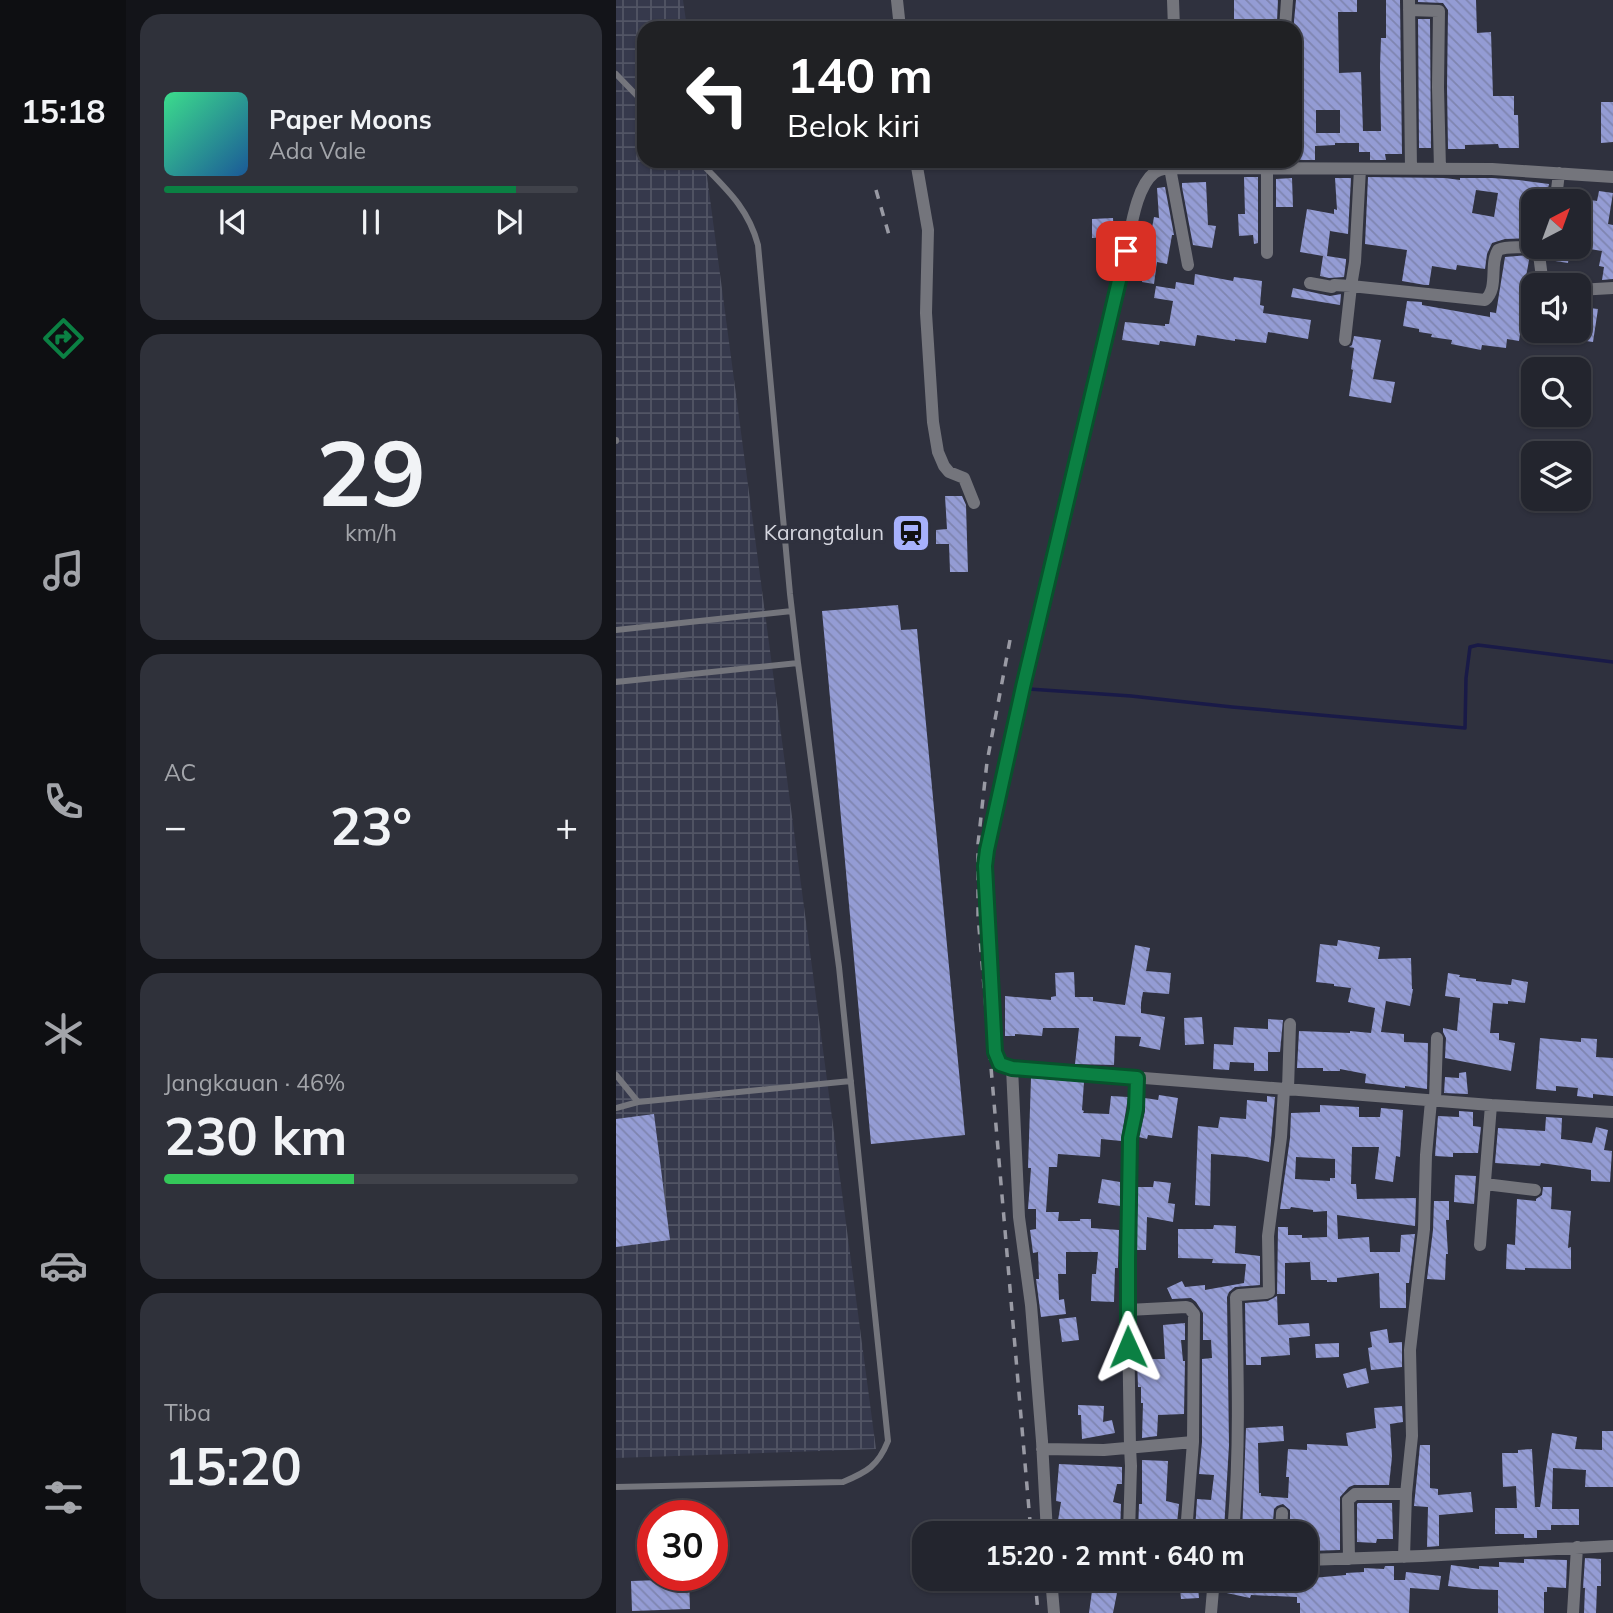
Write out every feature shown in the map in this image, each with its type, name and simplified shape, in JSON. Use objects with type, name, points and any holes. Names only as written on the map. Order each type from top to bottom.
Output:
[{"type":"street","points":[[897,0],[899,21]]},
{"type":"street","points":[[1172,0],[1174,21]]},
{"type":"street","points":[[1286,21],[1287,0]]},
{"type":"street","points":[[1411,169],[1409,5],[1439,11],[1440,169]]},
{"type":"street","points":[[1302,167],[1492,169],[1613,177]]},
{"type":"street","points":[[917,168],[928,230],[927,327],[931,411],[936,441],[944,467],[964,478],[974,503]]},
{"type":"street","points":[[1154,168],[1143,187],[1135,213],[987,850],[985,866],[995,1052],[1000,1064],[1012,1068],[1137,1078],[1613,1112]]},
{"type":"street","points":[[1157,168],[1170,168],[1188,265]]},
{"type":"street","points":[[1267,253],[1273,168]]},
{"type":"street","points":[[1345,340],[1355,262],[1360,169]]},
{"type":"street","points":[[1557,189],[1559,173]]},
{"type":"street","points":[[1310,283],[1485,300],[1492,287],[1494,257],[1498,250],[1521,247]]},
{"type":"street","points":[[1591,289],[1613,288]]},
{"type":"street","points":[[1234,1521],[1238,1358],[1236,1297],[1269,1292],[1268,1236],[1286,1089],[1290,1024]]},
{"type":"street","points":[[1404,1557],[1406,1494],[1412,1436],[1410,1350],[1424,1228],[1426,1156],[1437,1038]]},
{"type":"street","points":[[1012,1068],[1020,1217],[1031,1305],[1046,1521]]},
{"type":"street","points":[[1129,1521],[1130,1138],[1136,1109],[1137,1078]]},
{"type":"street","points":[[1479,1245],[1491,1105]]},
{"type":"street","points":[[1485,1184],[1535,1190]]},
{"type":"street","points":[[1128,1310],[1186,1307],[1192,1311],[1193,1442],[1187,1521]]},
{"type":"street","points":[[1042,1449],[1104,1450],[1193,1442]]},
{"type":"street","points":[[1349,1559],[1350,1497],[1355,1494],[1406,1494]]},
{"type":"street","points":[[1282,1513],[1282,1521]]},
{"type":"street","points":[[1318,1560],[1613,1546]]},
{"type":"street","points":[[1573,1613],[1577,1547]]},
{"type":"street","points":[[1052,1591],[1054,1613]]},
{"type":"street","points":[[1211,1613],[1213,1591]]},
{"type":"lane","points":[[616,74],[637,96]]},
{"type":"lane","points":[[616,1488],[843,1482],[867,1472],[882,1456],[888,1441],[839,967],[792,611],[758,245],[746,214],[706,168]]},
{"type":"lane","points":[[616,630],[792,611]]},
{"type":"lane","points":[[616,682],[798,663]]},
{"type":"lane","points":[[616,1075],[638,1102]]},
{"type":"lane","points":[[616,1108],[638,1102],[851,1081]]},
{"type":"shaded area","points":[[616,0],[683,0],[686,21],[637,21],[637,168],[706,168],[876,1449],[616,1458]]},
{"type":"building","points":[[1234,0],[1278,0],[1277,21],[1234,19]]},
{"type":"building","points":[[1296,0],[1357,0],[1357,12],[1338,12],[1339,73],[1361,72],[1363,131],[1381,131],[1381,38],[1386,38],[1386,0],[1400,0],[1402,154],[1385,154],[1386,160],[1370,160],[1370,152],[1359,152],[1359,143],[1335,143],[1315,146],[1315,160],[1302,160],[1302,21],[1294,21]],"holes":[[[1316,110],[1340,110],[1340,133],[1316,133]]]},
{"type":"building","points":[[1418,0],[1476,0],[1477,33],[1491,32],[1493,96],[1514,96],[1514,115],[1518,115],[1519,148],[1499,148],[1498,144],[1465,145],[1465,149],[1448,149],[1448,10],[1443,3]]},
{"type":"building","points":[[1418,19],[1430,19],[1431,148],[1419,148]]},
{"type":"building","points":[[1601,102],[1613,102],[1613,142],[1601,143]]},
{"type":"building","points":[[1244,177],[1258,177],[1258,243],[1254,244],[1253,235],[1239,236],[1238,214],[1245,214]]},
{"type":"building","points":[[1368,177],[1460,180],[1492,178],[1549,184],[1548,189],[1521,189],[1521,238],[1492,243],[1485,269],[1457,265],[1456,270],[1432,266],[1429,285],[1402,281],[1407,250],[1365,244]],"holes":[[[1476,190],[1498,193],[1494,217],[1472,213]]]},
{"type":"building","points":[[1292,178],[1293,207],[1276,207],[1276,179]]},
{"type":"building","points":[[1335,178],[1351,178],[1348,234],[1330,231],[1327,256],[1346,261],[1344,277],[1329,278],[1320,276],[1323,256],[1300,252],[1307,209],[1334,214],[1334,209],[1337,210]]},
{"type":"building","points":[[1206,182],[1208,225],[1216,226],[1212,248],[1193,245],[1182,187],[1182,183]]},
{"type":"building","points":[[1165,187],[1174,235],[1167,264],[1157,262],[1154,284],[1142,282],[1154,217],[1159,218],[1157,188]]},
{"type":"building","points":[[1599,191],[1613,193],[1608,224],[1613,225],[1613,279],[1602,280],[1604,267],[1599,266],[1602,251],[1591,249],[1591,200],[1597,201]]},
{"type":"building","points":[[1113,218],[1114,237],[1092,238],[1092,219]]},
{"type":"building","points":[[1521,256],[1521,259],[1529,259],[1527,273],[1521,273],[1519,341],[1507,339],[1506,348],[1482,345],[1481,350],[1451,344],[1452,340],[1431,337],[1432,334],[1403,326],[1407,301],[1490,317],[1490,312],[1496,313],[1505,257]]},
{"type":"building","points":[[1549,259],[1569,259],[1568,263]]},
{"type":"building","points":[[1195,274],[1233,281],[1234,277],[1262,281],[1260,305],[1264,306],[1263,313],[1311,320],[1308,339],[1268,332],[1266,343],[1197,335],[1195,346],[1160,341],[1159,345],[1122,340],[1125,322],[1165,326],[1169,324],[1173,301],[1154,298],[1156,286],[1175,289],[1176,282],[1194,285]]},
{"type":"building","points":[[1293,288],[1330,296],[1341,294],[1340,305],[1291,297]]},
{"type":"building","points":[[1591,308],[1598,309],[1591,342]]},
{"type":"building","points":[[1354,336],[1381,340],[1373,379],[1395,382],[1391,403],[1349,396],[1354,348],[1349,347]]},
{"type":"building","points":[[945,496],[962,496],[966,505],[968,572],[950,572],[949,544],[936,544],[936,530],[947,529]]},
{"type":"building","points":[[898,605],[901,630],[917,629],[965,1135],[871,1144],[822,611]]},
{"type":"building","points":[[1338,940],[1380,947],[1378,959],[1411,958],[1413,989],[1410,1006],[1386,1001],[1381,1032],[1404,1034],[1404,1042],[1428,1043],[1427,1089],[1365,1083],[1366,1074],[1340,1069],[1323,1071],[1323,1068],[1297,1068],[1299,1031],[1371,1033],[1375,1008],[1348,1002],[1351,988],[1316,982],[1320,944],[1337,946]]},
{"type":"building","points":[[1135,945],[1150,948],[1146,971],[1171,973],[1169,994],[1143,992],[1141,1003],[1141,1013],[1165,1017],[1160,1050],[1139,1046],[1141,1037],[1115,1036],[1114,1065],[1075,1064],[1079,1028],[1043,1028],[1042,1036],[1005,1036],[1005,996],[1051,1000],[1051,997],[1056,996],[1055,973],[1074,972],[1075,997],[1093,997],[1093,1001],[1125,1005]]},
{"type":"building","points":[[1448,973],[1476,981],[1511,985],[1512,979],[1528,982],[1525,1003],[1493,1003],[1490,1033],[1499,1033],[1499,1040],[1515,1043],[1511,1071],[1445,1058],[1446,1038],[1443,1028],[1457,1031],[1460,998],[1445,996]]},
{"type":"building","points":[[1202,1017],[1204,1044],[1185,1045],[1184,1018]]},
{"type":"building","points":[[1268,1019],[1283,1020],[1280,1052],[1268,1052],[1268,1071],[1254,1071],[1254,1063],[1230,1062],[1229,1070],[1213,1069],[1214,1044],[1233,1045],[1234,1027],[1268,1029]]},
{"type":"building","points":[[1540,1038],[1581,1042],[1581,1038],[1597,1039],[1596,1057],[1613,1058],[1613,1096],[1577,1096],[1578,1088],[1556,1086],[1556,1091],[1536,1089]]},
{"type":"building","points":[[1466,1072],[1468,1094],[1444,1093],[1445,1077],[1459,1078],[1459,1073]]},
{"type":"building","points":[[1031,1078],[1084,1082],[1083,1113],[1109,1114],[1111,1096],[1128,1097],[1121,1141],[1101,1139],[1100,1157],[1058,1154],[1057,1167],[1049,1167],[1046,1212],[1059,1212],[1058,1221],[1091,1219],[1091,1228],[1119,1230],[1114,1302],[1091,1301],[1092,1274],[1096,1274],[1098,1252],[1066,1252],[1066,1274],[1058,1274],[1059,1300],[1064,1299],[1066,1314],[1041,1317],[1036,1279],[1039,1279],[1038,1252],[1033,1253],[1030,1230],[1036,1229],[1036,1209],[1028,1209]]},
{"type":"building","points":[[1159,1095],[1178,1098],[1172,1138],[1148,1135],[1147,1139],[1139,1137],[1145,1098],[1158,1100]]},
{"type":"building","points":[[1267,1096],[1275,1097],[1269,1162],[1211,1154],[1210,1206],[1195,1205],[1198,1126],[1218,1128],[1220,1117],[1246,1119],[1247,1100],[1267,1102]]},
{"type":"building","points":[[1320,1105],[1359,1107],[1359,1117],[1380,1117],[1381,1108],[1403,1110],[1400,1157],[1396,1156],[1393,1182],[1375,1179],[1379,1147],[1352,1147],[1351,1184],[1356,1184],[1357,1199],[1416,1198],[1415,1226],[1337,1215],[1338,1239],[1369,1237],[1370,1252],[1400,1252],[1401,1235],[1415,1234],[1409,1283],[1406,1283],[1406,1308],[1380,1308],[1379,1273],[1337,1278],[1337,1282],[1311,1280],[1310,1262],[1285,1263],[1285,1294],[1277,1294],[1278,1227],[1288,1227],[1288,1235],[1302,1235],[1302,1238],[1327,1237],[1327,1211],[1313,1212],[1291,1207],[1280,1209],[1291,1113],[1320,1112]],"holes":[[[1296,1157],[1335,1159],[1335,1178],[1330,1178],[1330,1181],[1295,1179]]]},
{"type":"building","points":[[1459,1111],[1473,1112],[1473,1126],[1481,1127],[1478,1153],[1453,1153],[1453,1157],[1435,1156],[1438,1116],[1459,1117]]},
{"type":"building","points":[[654,1114],[670,1240],[616,1247],[616,1119]]},
{"type":"building","points":[[1546,1117],[1562,1118],[1561,1139],[1592,1143],[1596,1127],[1608,1130],[1604,1150],[1612,1151],[1610,1182],[1591,1181],[1591,1170],[1541,1163],[1540,1166],[1495,1163],[1498,1128],[1545,1131]]},
{"type":"building","points":[[1455,1175],[1476,1176],[1474,1204],[1454,1202]]},
{"type":"building","points":[[1102,1179],[1120,1182],[1120,1206],[1098,1203]]},
{"type":"building","points":[[1154,1181],[1171,1183],[1168,1203],[1175,1204],[1173,1222],[1147,1217],[1146,1250],[1136,1250],[1138,1187],[1153,1187]]},
{"type":"building","points":[[1543,1187],[1552,1187],[1551,1209],[1571,1211],[1568,1248],[1571,1247],[1571,1269],[1506,1269],[1507,1244],[1515,1245],[1517,1199],[1536,1201],[1542,1195]]},
{"type":"building","points":[[1434,1201],[1449,1201],[1445,1280],[1427,1279]]},
{"type":"building","points":[[1214,1225],[1236,1226],[1235,1253],[1260,1256],[1260,1285],[1235,1287],[1227,1297],[1229,1445],[1225,1521],[1196,1521],[1197,1499],[1211,1500],[1214,1475],[1199,1474],[1202,1442],[1202,1359],[1212,1358],[1211,1340],[1203,1340],[1203,1313],[1196,1302],[1191,1298],[1172,1299],[1167,1288],[1182,1281],[1185,1287],[1205,1285],[1205,1290],[1244,1283],[1246,1264],[1178,1258],[1178,1229],[1213,1229]]},
{"type":"building","points":[[1277,1296],[1278,1325],[1309,1323],[1310,1336],[1289,1338],[1290,1355],[1261,1357],[1261,1365],[1246,1365],[1245,1303],[1268,1301]]},
{"type":"building","points":[[1076,1317],[1079,1340],[1062,1342],[1059,1319]]},
{"type":"building","points":[[1185,1323],[1185,1340],[1181,1340],[1185,1361],[1184,1414],[1158,1415],[1157,1436],[1142,1438],[1143,1403],[1141,1387],[1138,1387],[1137,1359],[1165,1359],[1163,1325]]},
{"type":"building","points":[[1387,1329],[1389,1343],[1402,1342],[1402,1367],[1371,1370],[1368,1348],[1372,1347],[1370,1332]]},
{"type":"building","points":[[1339,1343],[1339,1357],[1316,1358],[1315,1344]]},
{"type":"building","points":[[1366,1368],[1369,1383],[1347,1388],[1343,1374]]},
{"type":"building","points":[[1078,1405],[1104,1406],[1103,1422],[1112,1420],[1115,1433],[1082,1439]]},
{"type":"building","points":[[1402,1406],[1403,1422],[1390,1424],[1392,1457],[1389,1485],[1354,1485],[1340,1497],[1340,1550],[1318,1551],[1318,1521],[1290,1521],[1290,1510],[1283,1504],[1274,1509],[1273,1521],[1242,1521],[1246,1428],[1283,1426],[1284,1441],[1258,1443],[1259,1493],[1261,1496],[1288,1498],[1288,1449],[1307,1450],[1307,1444],[1348,1446],[1346,1433],[1376,1428],[1374,1408]]},
{"type":"building","points":[[1602,1431],[1613,1431],[1613,1487],[1585,1487],[1586,1470],[1553,1468],[1552,1509],[1579,1509],[1579,1525],[1551,1525],[1551,1530],[1537,1530],[1537,1538],[1524,1538],[1524,1534],[1495,1534],[1495,1508],[1517,1508],[1516,1486],[1503,1487],[1502,1453],[1518,1453],[1518,1450],[1532,1449],[1535,1507],[1540,1507],[1552,1433],[1577,1437],[1575,1449],[1602,1450]]},
{"type":"building","points":[[1420,1445],[1430,1445],[1430,1488],[1438,1489],[1438,1495],[1471,1492],[1473,1512],[1439,1515],[1439,1546],[1427,1547],[1428,1507],[1414,1506]]},
{"type":"building","points":[[1142,1460],[1168,1461],[1166,1501],[1179,1504],[1177,1521],[1138,1521],[1139,1504],[1142,1504]]},
{"type":"building","points":[[1059,1464],[1122,1467],[1122,1484],[1117,1484],[1113,1502],[1121,1504],[1120,1521],[1058,1521],[1061,1502],[1056,1501]]},
{"type":"building","points":[[1358,1503],[1392,1503],[1393,1539],[1377,1539],[1376,1543],[1357,1542]]},
{"type":"building","points":[[1585,1558],[1601,1559],[1601,1586],[1597,1586],[1596,1613],[1584,1613]]},
{"type":"building","points":[[1524,1559],[1567,1560],[1566,1588],[1547,1587],[1547,1592],[1544,1592],[1544,1613],[1498,1613],[1498,1590],[1448,1586],[1451,1565],[1479,1569],[1479,1566],[1499,1567],[1499,1562],[1524,1563]]},
{"type":"building","points":[[1385,1566],[1394,1566],[1394,1580],[1405,1580],[1406,1572],[1441,1576],[1439,1590],[1410,1588],[1409,1613],[1300,1613],[1297,1597],[1251,1595],[1250,1598],[1222,1592],[1318,1591],[1318,1577],[1364,1572],[1364,1568],[1384,1569]]},
{"type":"building","points":[[631,1581],[637,1581],[637,1591],[689,1591],[690,1609],[632,1611]]},
{"type":"building","points":[[1092,1591],[1117,1591],[1113,1613],[1089,1613]]},
{"type":"building","points":[[1180,1591],[1198,1591],[1199,1598],[1181,1599]]},
{"type":"waterway","points":[[1029,689],[1131,696],[1465,728],[1470,647],[1478,645],[1613,662]]},
{"type":"railway","points":[[876,190],[889,235]]},
{"type":"railway","points":[[1010,640],[987,762],[978,844],[978,916],[1030,1521]]},
{"type":"railway","points":[[1036,1591],[1038,1613]]},
{"type":"place","name":"Karangtalun","points":[[911,533]]},
{"type":"route","points":[[1126,251],[1023,687],[985,866],[995,1052],[1000,1064],[1012,1068],[1137,1078],[1136,1109],[1130,1138],[1128,1347]]}]
